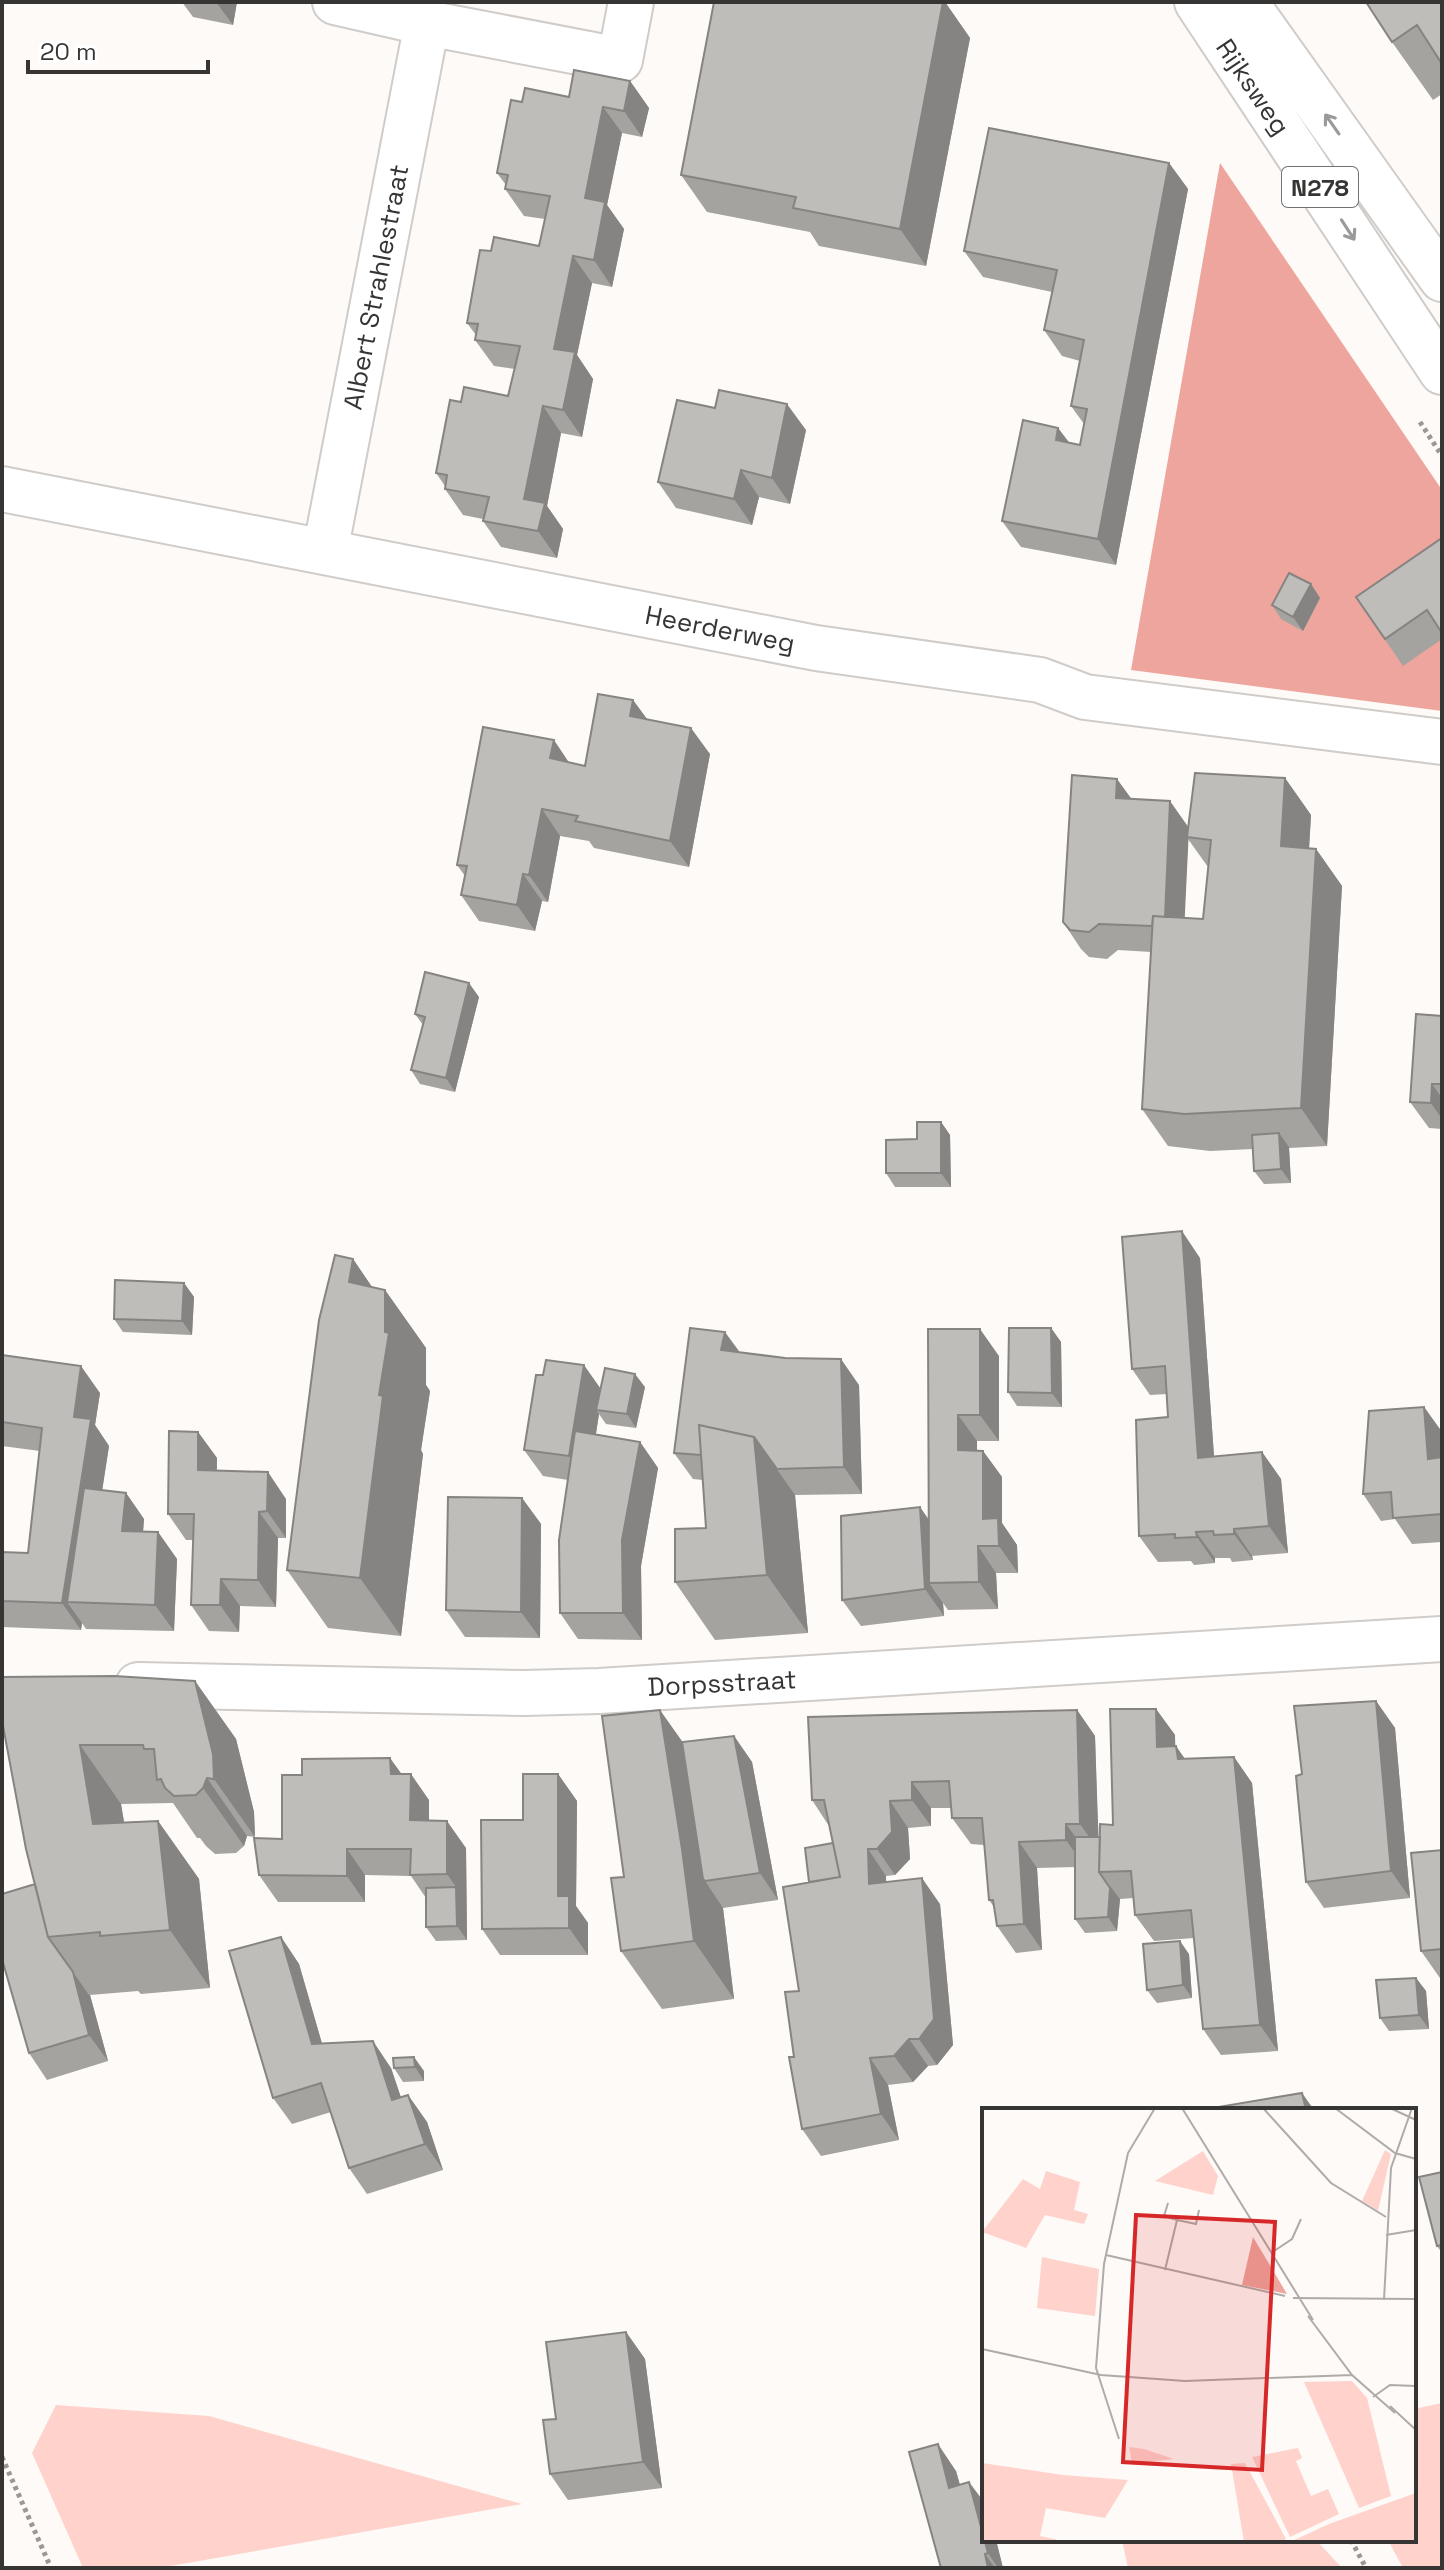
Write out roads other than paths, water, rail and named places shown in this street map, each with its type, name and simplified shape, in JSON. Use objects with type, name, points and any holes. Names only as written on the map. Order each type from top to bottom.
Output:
[{"type":"street","points":[[335,2],[620,60],[631,2]]},
{"type":"street","name":"Rijksweg","points":[[1197,2],[1442,372]]},
{"type":"street","name":"Rijksweg","points":[[1245,2],[1442,279]]},
{"type":"street","name":"Albert Strahlestraat","points":[[325,552],[427,23]]},
{"type":"street","name":"Heerderweg","points":[[2,489],[816,648],[1040,680],[1085,697],[1442,742]]},
{"type":"street","name":"Dorpsstraat","points":[[105,1685],[524,1693],[599,1691],[1442,1639]]}]
